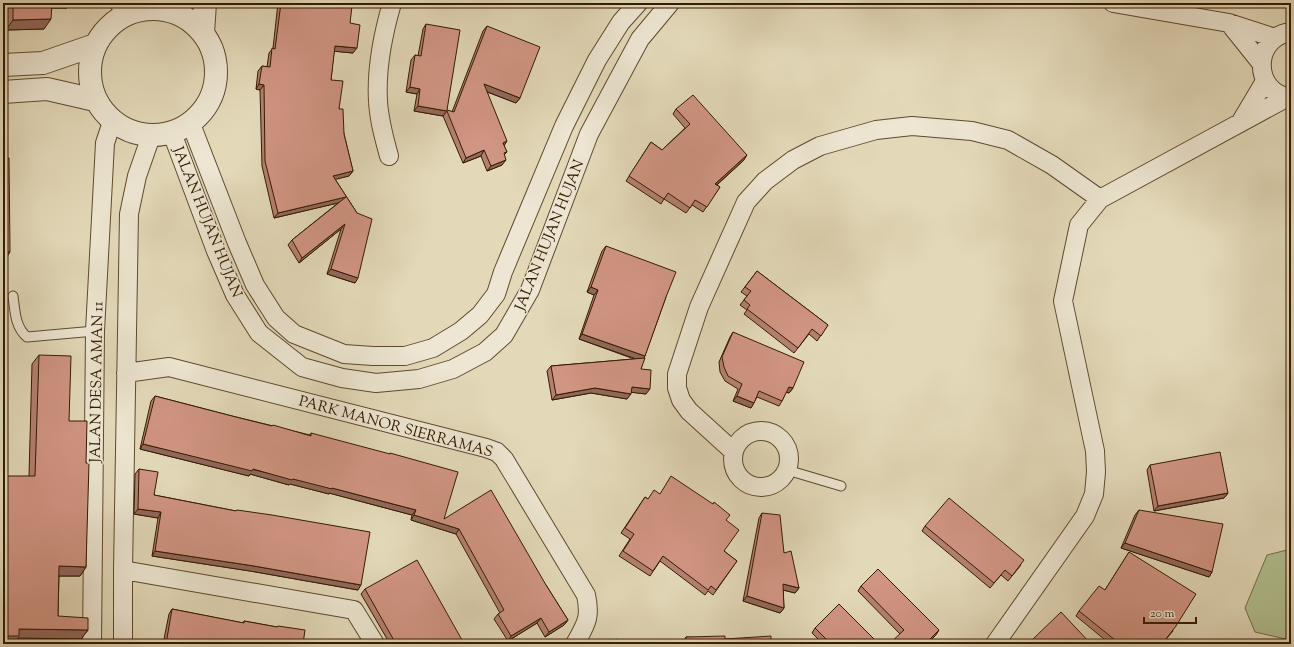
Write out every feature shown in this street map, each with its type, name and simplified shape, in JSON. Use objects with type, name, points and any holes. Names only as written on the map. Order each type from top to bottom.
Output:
[{"type":"street","points":[[203,33],[205,3]]},
{"type":"street","points":[[389,156],[378,101],[378,71],[386,24],[392,3]]},
{"type":"street","name":"JALAN HUJAN HUJAN","points":[[171,131],[237,243],[252,278],[276,318],[294,334],[344,354],[405,356],[433,348],[462,331],[480,315],[496,294],[503,272],[561,134],[597,60],[621,22],[638,3]]},
{"type":"street","name":"JALAN HUJAN HUJAN","points":[[171,131],[216,251],[235,295],[259,333],[302,367],[342,378],[376,383],[419,378],[453,369],[485,352],[504,335],[530,290],[589,134],[640,39],[670,3]]},
{"type":"street","points":[[1113,3],[1230,23],[1283,35]]},
{"type":"street","points":[[123,644],[129,214],[137,176],[171,131],[205,109],[214,91],[216,71],[213,50],[203,33],[187,18],[168,10],[149,6],[122,8],[95,45],[90,63],[90,82],[95,100],[102,112],[112,122],[131,132],[171,131]]},
{"type":"street","points":[[1230,23],[1261,63]]},
{"type":"street","points":[[1283,35],[1268,45],[1263,53],[1261,63],[1265,81],[1270,88],[1277,94],[1288,98]]},
{"type":"street","points":[[3,65],[43,63],[95,45]]},
{"type":"street","points":[[1240,124],[1265,81]]},
{"type":"street","points":[[3,92],[48,89],[95,100]]},
{"type":"street","points":[[995,644],[1085,516],[1094,494],[1096,472],[1095,451],[1062,300],[1079,225],[1100,199],[1288,98]]},
{"type":"street","name":"JALAN DESA AMAN 11","points":[[92,644],[95,331],[105,144],[112,122]]},
{"type":"street","points":[[733,451],[689,411],[681,400],[677,388],[677,374],[699,307],[746,202],[765,180],[792,160],[820,146],[876,130],[912,126],[972,131],[1008,140],[1052,165],[1100,199]]},
{"type":"street","name":"PARK MANOR SIERRAMAS","points":[[126,373],[170,367],[497,452],[504,460],[586,595],[589,608],[587,622],[575,644]]},
{"type":"street","points":[[764,430],[777,435],[786,444],[789,457],[787,470],[780,480],[770,486],[758,487],[746,484],[737,475],[733,463],[733,451],[740,439],[751,432],[764,430]]},
{"type":"street","points":[[123,570],[354,610],[374,644]]},
{"type":"lane","points":[[13,296],[17,324],[21,332],[27,337],[95,331]]},
{"type":"lane","points":[[787,470],[841,486]]},
{"type":"green space","points":[[1291,549],[1290,640],[1255,632],[1245,608],[1267,555]]},
{"type":"building","points":[[13,3],[52,3],[51,19],[13,20]]},
{"type":"building","points":[[281,3],[330,3],[352,6],[350,23],[360,25],[357,48],[335,46],[331,80],[343,81],[339,109],[343,109],[344,134],[353,171],[333,176],[357,213],[372,219],[358,278],[331,269],[345,224],[302,258],[292,240],[346,197],[278,213],[265,161],[264,85],[259,84],[262,66],[270,67],[272,48],[275,49]]},
{"type":"building","points":[[426,24],[460,30],[447,110],[454,112],[487,26],[540,47],[520,98],[484,84],[507,141],[503,143],[507,152],[504,153],[506,160],[491,166],[484,150],[466,158],[447,111],[418,106],[420,89],[410,87],[415,55],[421,56]]},
{"type":"building","points":[[693,95],[747,155],[715,184],[720,187],[707,207],[695,200],[690,208],[668,193],[664,199],[629,176],[651,142],[662,150],[690,124],[676,109]]},
{"type":"building","points":[[3,158],[9,158],[10,252],[3,252]]},
{"type":"building","points":[[606,246],[676,272],[645,356],[582,334],[598,290],[591,287]]},
{"type":"building","points":[[757,271],[828,325],[821,336],[812,329],[798,348],[747,309],[750,305],[744,300],[751,291],[745,287]]},
{"type":"building","points":[[733,332],[804,362],[793,388],[789,387],[782,401],[759,391],[754,403],[737,396],[742,384],[728,376],[722,357]]},
{"type":"building","points":[[39,355],[71,356],[69,421],[87,421],[86,463],[89,463],[86,567],[59,566],[58,616],[88,618],[88,630],[19,629],[19,636],[3,636],[3,476],[35,476]]},
{"type":"building","points":[[645,358],[641,369],[651,370],[650,389],[632,387],[631,394],[595,388],[556,395],[551,366]]},
{"type":"building","points":[[155,396],[272,426],[273,425],[311,436],[311,433],[458,472],[444,519],[491,490],[568,620],[549,632],[541,618],[511,636],[498,614],[504,610],[459,529],[414,515],[416,510],[332,488],[292,480],[253,469],[252,471],[143,444]]},
{"type":"building","points":[[1220,452],[1228,493],[1158,506],[1150,465]]},
{"type":"building","points":[[139,469],[158,472],[154,495],[236,511],[272,515],[370,532],[361,585],[254,566],[155,551],[161,512],[138,509]]},
{"type":"building","points":[[671,476],[713,504],[714,502],[730,515],[726,520],[739,530],[724,551],[737,561],[716,590],[711,586],[708,590],[663,556],[653,571],[623,551],[634,534],[625,528],[645,497],[648,499],[654,490],[660,494]]},
{"type":"building","points":[[949,498],[1024,560],[1012,576],[1005,570],[994,583],[925,526]]},
{"type":"building","points":[[1139,510],[1223,524],[1212,572],[1125,543]]},
{"type":"building","points":[[762,513],[780,515],[784,553],[791,551],[799,588],[783,584],[784,608],[747,596]]},
{"type":"building","points":[[1129,552],[1196,594],[1176,626],[1162,644],[1120,644],[1079,611],[1099,586],[1105,590]]},
{"type":"building","points":[[417,560],[462,640],[456,644],[396,644],[365,589]]},
{"type":"building","points":[[878,569],[939,630],[928,641],[931,644],[889,644],[904,630],[861,586]]},
{"type":"building","points":[[839,604],[879,644],[831,644],[815,628]]},
{"type":"building","points":[[172,609],[244,623],[244,621],[305,630],[303,644],[166,644]]},
{"type":"building","points":[[1061,612],[1091,644],[1034,644],[1031,641]]},
{"type":"building","points":[[725,636],[725,639],[771,636],[771,644],[667,644],[667,642],[686,642],[686,637]]},
{"type":"building","points":[[616,639],[627,644],[613,644]]},
{"type":"building","points":[[512,640],[519,644],[510,644]]}]
